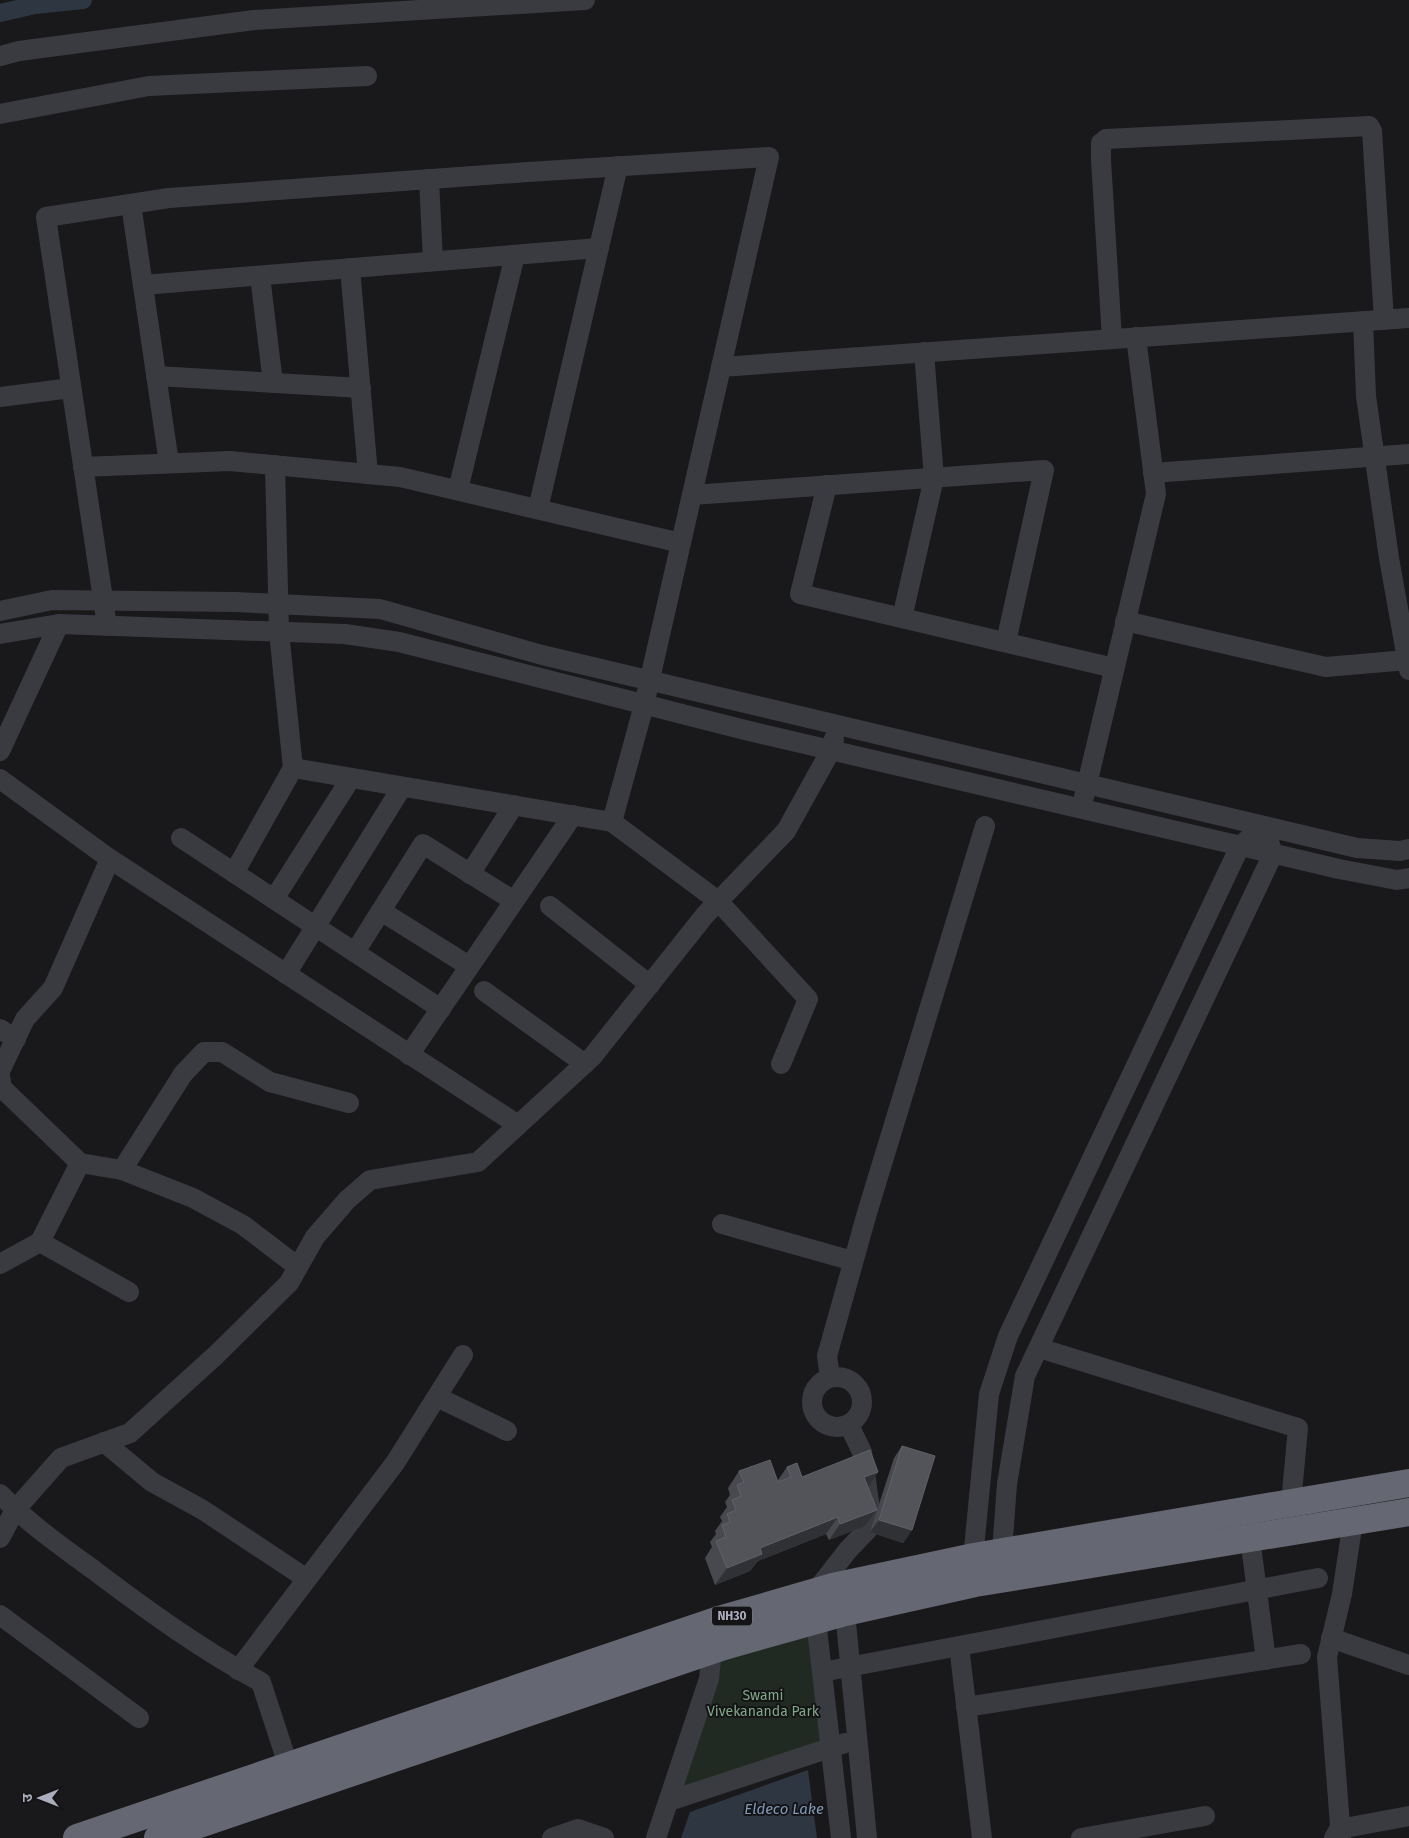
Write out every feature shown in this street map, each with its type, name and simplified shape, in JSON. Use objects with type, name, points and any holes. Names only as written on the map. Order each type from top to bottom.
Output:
[{"type":"highway","name":"NH30","points":[[158,1838],[712,1650],[845,1612],[971,1584],[1002,1565],[1291,1503],[1409,1483]]},
{"type":"highway","name":"NH30","points":[[77,1838],[289,1768],[719,1620],[816,1592],[974,1557],[1002,1565],[1250,1538],[1409,1512]]},
{"type":"street","points":[[0,56],[19,51],[254,20],[585,0]]},
{"type":"street","points":[[0,114],[149,86],[367,76]]},
{"type":"street","points":[[1112,339],[1101,160],[1101,143],[1106,139],[1369,126],[1372,131],[1384,320]]},
{"type":"street","points":[[107,626],[46,218],[169,198],[769,157],[650,680],[612,822]]},
{"type":"street","points":[[538,510],[618,166]]},
{"type":"street","points":[[429,179],[433,261]]},
{"type":"street","points":[[131,204],[169,463]]},
{"type":"street","points":[[143,285],[599,248]]},
{"type":"street","points":[[458,490],[515,255]]},
{"type":"street","points":[[350,268],[368,474]]},
{"type":"street","points":[[260,276],[273,383]]},
{"type":"street","points":[[721,367],[1409,318]]},
{"type":"street","points":[[1125,622],[1326,667],[1408,665],[1366,396],[1362,321]]},
{"type":"street","points":[[1081,809],[1156,494],[1136,337]]},
{"type":"street","points":[[902,618],[934,478],[924,352]]},
{"type":"street","points":[[156,376],[361,388]]},
{"type":"street","points":[[0,397],[71,388]]},
{"type":"street","points":[[1153,473],[1409,454]]},
{"type":"street","points":[[83,467],[230,461],[400,477],[681,543]]},
{"type":"street","points":[[234,873],[294,768],[279,632],[275,465]]},
{"type":"street","points":[[692,495],[1044,470],[1006,642]]},
{"type":"street","points":[[827,485],[800,594],[1114,668]]},
{"type":"street","points":[[0,611],[52,600],[279,604],[380,609],[542,655],[1357,848],[1409,850]]},
{"type":"street","points":[[0,751],[59,624]]},
{"type":"street","points":[[0,634],[59,624],[345,634],[399,642],[831,750],[1273,854],[1387,878],[1409,878]]},
{"type":"street","points":[[0,1538],[15,1510],[61,1458],[130,1432],[216,1355],[289,1283],[316,1237],[347,1200],[370,1180],[478,1162],[585,1064],[718,901],[786,831],[831,750],[838,725]]},
{"type":"street","points":[[294,768],[612,822],[718,901],[808,999],[781,1064]]},
{"type":"street","points":[[274,899],[351,778]]},
{"type":"street","points":[[3,786],[110,859],[518,1125]]},
{"type":"street","points":[[286,974],[314,926],[402,787]]},
{"type":"street","points":[[470,874],[514,805]]},
{"type":"street","points":[[409,1054],[573,815]]},
{"type":"street","points":[[830,1377],[827,1356],[853,1261],[985,826]]},
{"type":"street","points":[[971,1584],[989,1394],[1008,1336],[1240,846],[1264,826]]},
{"type":"street","points":[[1002,1565],[1007,1484],[1026,1376],[1273,854],[1264,826]]},
{"type":"street","points":[[180,838],[440,1009]]},
{"type":"street","points":[[355,952],[423,844],[514,901]]},
{"type":"street","points":[[0,1071],[8,1034],[25,1019],[53,988],[110,859]]},
{"type":"street","points":[[550,906],[650,985]]},
{"type":"street","points":[[381,911],[469,966]]},
{"type":"street","points":[[484,990],[585,1064]]},
{"type":"street","points":[[122,1170],[183,1074],[204,1052],[222,1052],[270,1082],[349,1103]]},
{"type":"street","points":[[0,1076],[2,1088],[80,1163],[122,1170],[193,1198],[243,1225],[298,1267]]},
{"type":"street","points":[[0,1264],[40,1242],[80,1163]]},
{"type":"street","points":[[722,1224],[853,1261]]},
{"type":"street","points":[[40,1242],[129,1292]]},
{"type":"street","points":[[1039,1348],[1298,1428],[1291,1503]]},
{"type":"street","points":[[238,1670],[395,1463],[462,1355]]},
{"type":"street","points":[[830,1377],[841,1377],[851,1380],[860,1393],[862,1408],[857,1418],[849,1425],[839,1428],[828,1426],[813,1412],[812,1401],[814,1391],[821,1382],[830,1377]]},
{"type":"street","points":[[437,1397],[507,1431]]},
{"type":"street","points":[[816,1592],[848,1550],[868,1529],[871,1516],[862,1452],[849,1425]]},
{"type":"street","points":[[104,1442],[152,1482],[202,1510],[307,1579]]},
{"type":"street","points":[[0,1494],[15,1510],[150,1613],[238,1670],[261,1682],[289,1768]]},
{"type":"street","points":[[1354,1521],[1342,1594],[1327,1657],[1338,1835],[1409,1816]]},
{"type":"street","points":[[1250,1538],[1266,1660]]},
{"type":"street","points":[[822,1672],[1318,1578]]},
{"type":"street","points":[[845,1612],[867,1838]]},
{"type":"street","points":[[0,1616],[139,1718]]},
{"type":"street","points":[[816,1620],[841,1838]]},
{"type":"street","points":[[1331,1638],[1409,1665]]},
{"type":"street","points":[[958,1646],[982,1838]]},
{"type":"street","points":[[656,1838],[709,1678],[712,1650]]},
{"type":"street","points":[[966,1707],[1301,1654]]},
{"type":"street","points":[[668,1801],[831,1746],[857,1741]]},
{"type":"street","points":[[1081,1838],[1205,1816]]},
{"type":"street","points":[[552,1838],[578,1829],[604,1838]]},
{"type":"green space","name":"Swami Vivekananda Park","points":[[810,1629],[822,1740],[680,1791],[719,1656]]},
{"type":"water","name":"Eldeco Lake","points":[[808,1770],[817,1838],[681,1838],[690,1812]]},
{"type":"building","points":[[902,1446],[935,1456],[912,1530],[879,1520]]},
{"type":"building","points":[[870,1450],[878,1472],[864,1477],[877,1510],[840,1524],[838,1517],[760,1548],[762,1554],[727,1568],[716,1541],[726,1537],[722,1525],[730,1522],[727,1514],[736,1510],[732,1500],[741,1496],[737,1485],[744,1482],[739,1471],[770,1460],[778,1482],[791,1477],[787,1467],[797,1463],[802,1477]]},
{"type":"waterway","points":[[0,13],[35,5],[83,0]]}]
